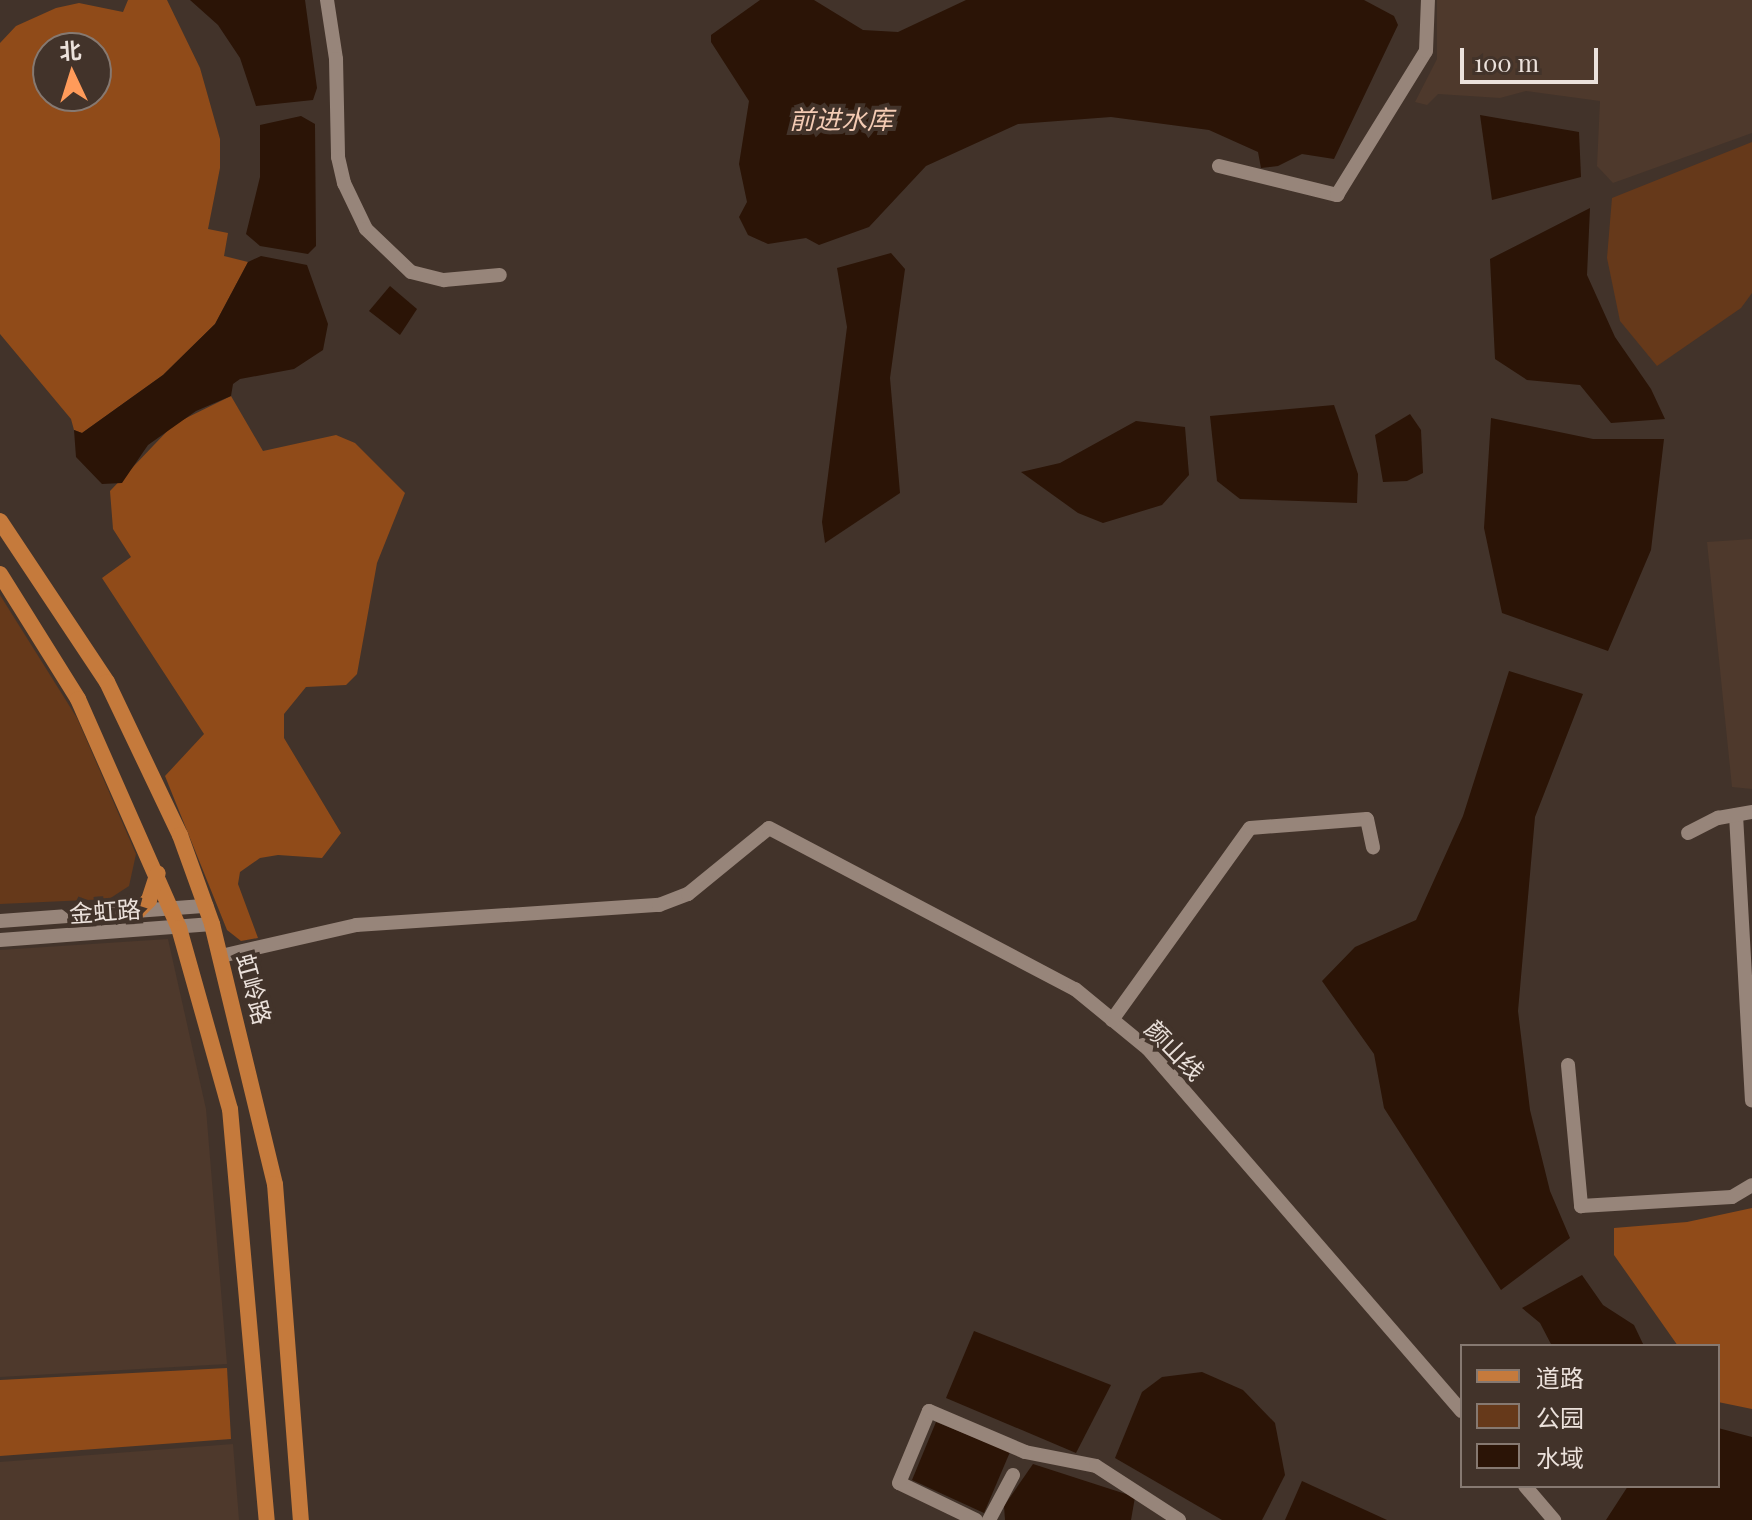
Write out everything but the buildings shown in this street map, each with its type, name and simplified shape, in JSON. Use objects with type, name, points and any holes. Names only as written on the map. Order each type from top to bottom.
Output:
[{"type":"main road","name":"虹岭路","points":[[0,521],[107,682],[145,755],[212,924],[275,1184],[301,1520]]},
{"type":"main road","points":[[0,574],[78,699],[158,873],[179,928],[230,1109],[267,1520]]},
{"type":"main road","points":[[137,912],[149,900],[158,873]]},
{"type":"street","points":[[327,0],[336,59],[338,157],[344,183],[366,229],[411,272],[444,280],[500,275]]},
{"type":"street","points":[[1219,166],[1337,195],[1426,51],[1428,0]]},
{"type":"street","points":[[1688,833],[1752,812]]},
{"type":"street","points":[[1736,815],[1752,1101]]},
{"type":"street","points":[[1112,1020],[1250,828],[1367,819],[1373,847]]},
{"type":"street","name":"颜山线","points":[[221,956],[356,925],[659,905],[688,894],[769,828],[1075,989],[1148,1049],[1460,1409]]},
{"type":"street","name":"金虹路","points":[[0,921],[206,906]]},
{"type":"street","name":"金虹路","points":[[0,940],[212,924]]},
{"type":"street","points":[[1568,1065],[1581,1206],[1732,1197],[1752,1185]]},
{"type":"street","points":[[976,1520],[899,1483],[929,1411],[1025,1452],[1096,1466],[1179,1520]]},
{"type":"street","points":[[989,1520],[1013,1475]]},
{"type":"street","points":[[1527,1488],[1554,1520]]},
{"type":"shaded area","points":[[128,0],[167,0],[200,68],[220,139],[220,168],[208,229],[228,233],[224,256],[248,262],[215,324],[163,375],[82,433],[74,430],[71,419],[0,334],[0,43],[16,26],[56,8],[79,3],[123,12]]},
{"type":"shaded area","points":[[1437,0],[1752,0],[1752,133],[1613,183],[1597,166],[1600,101],[1526,91],[1500,98],[1438,94],[1427,105],[1415,102],[1437,59]]},
{"type":"shaded area","points":[[231,396],[263,451],[336,435],[355,443],[405,493],[377,563],[357,674],[346,685],[306,687],[284,714],[284,738],[341,833],[322,858],[278,855],[260,858],[240,872],[238,884],[258,938],[241,941],[227,930],[165,776],[204,734],[102,578],[131,557],[113,529],[110,491],[174,424]]},
{"type":"shaded area","points":[[1752,539],[1752,789],[1732,787],[1707,542]]},
{"type":"shaded area","points":[[168,939],[206,1109],[227,1364],[0,1377],[0,950]]},
{"type":"shaded area","points":[[1752,1208],[1752,1409],[1720,1402],[1720,1344],[1677,1344],[1614,1255],[1614,1228],[1687,1222]]},
{"type":"shaded area","points":[[227,1368],[231,1439],[0,1456],[0,1380]]},
{"type":"shaded area","points":[[233,1444],[239,1520],[0,1520],[0,1462]]},
{"type":"green space","points":[[1752,142],[1752,293],[1741,308],[1657,366],[1620,321],[1607,258],[1612,198]]},
{"type":"green space","points":[[0,595],[77,718],[136,854],[129,886],[109,899],[0,904]]},
{"type":"water","points":[[190,0],[305,0],[317,88],[313,100],[256,106],[240,58],[218,25]]},
{"type":"water","name":"前进水库","points":[[760,0],[814,0],[863,30],[898,32],[966,0],[1364,0],[1394,16],[1398,25],[1334,159],[1302,154],[1278,166],[1261,168],[1258,152],[1209,130],[1111,117],[1018,124],[926,166],[869,227],[819,245],[806,238],[768,244],[748,235],[739,217],[747,202],[739,164],[749,101],[711,42],[711,35]]},
{"type":"water","points":[[1480,115],[1579,132],[1581,177],[1492,200]]},
{"type":"water","points":[[301,116],[315,124],[316,246],[308,254],[260,246],[246,234],[260,177],[260,125]]},
{"type":"water","points":[[1590,208],[1587,275],[1615,337],[1651,389],[1665,419],[1611,423],[1580,385],[1527,380],[1495,359],[1490,259]]},
{"type":"water","points":[[891,253],[905,269],[890,378],[900,493],[825,543],[822,522],[847,327],[837,268]]},
{"type":"water","points":[[261,256],[307,265],[328,324],[323,350],[294,369],[240,379],[233,384],[231,396],[196,411],[148,445],[122,483],[102,484],[76,457],[74,430],[82,433],[163,375],[215,324],[248,262]]},
{"type":"water","points":[[390,286],[417,309],[400,335],[369,311]]},
{"type":"water","points":[[1334,405],[1358,474],[1357,503],[1240,499],[1217,481],[1210,416]]},
{"type":"water","points":[[1410,414],[1421,430],[1423,473],[1407,481],[1383,482],[1375,435]]},
{"type":"water","points":[[1491,418],[1593,439],[1664,439],[1651,550],[1608,651],[1502,613],[1484,528]]},
{"type":"water","points":[[1136,421],[1185,427],[1189,475],[1162,505],[1103,523],[1078,513],[1021,472],[1060,463]]},
{"type":"water","points":[[1509,671],[1583,694],[1535,817],[1518,1011],[1530,1110],[1550,1191],[1570,1238],[1501,1290],[1384,1108],[1374,1054],[1322,981],[1355,947],[1416,920],[1463,816]]},
{"type":"water","points":[[1582,1275],[1603,1305],[1634,1325],[1643,1344],[1551,1344],[1540,1323],[1522,1308]]},
{"type":"water","points":[[974,1331],[1111,1385],[1076,1453],[946,1398]]},
{"type":"water","points":[[1202,1372],[1243,1390],[1275,1423],[1285,1475],[1262,1520],[1222,1520],[1115,1458],[1142,1392],[1162,1377]]},
{"type":"water","points":[[936,1422],[1010,1452],[984,1513],[912,1480]]},
{"type":"water","points":[[1720,1429],[1752,1437],[1752,1520],[1606,1520],[1627,1488],[1720,1488]]},
{"type":"water","points":[[1033,1464],[1135,1497],[1131,1520],[1005,1520],[1004,1506]]},
{"type":"water","points":[[1302,1481],[1387,1520],[1285,1520]]}]
